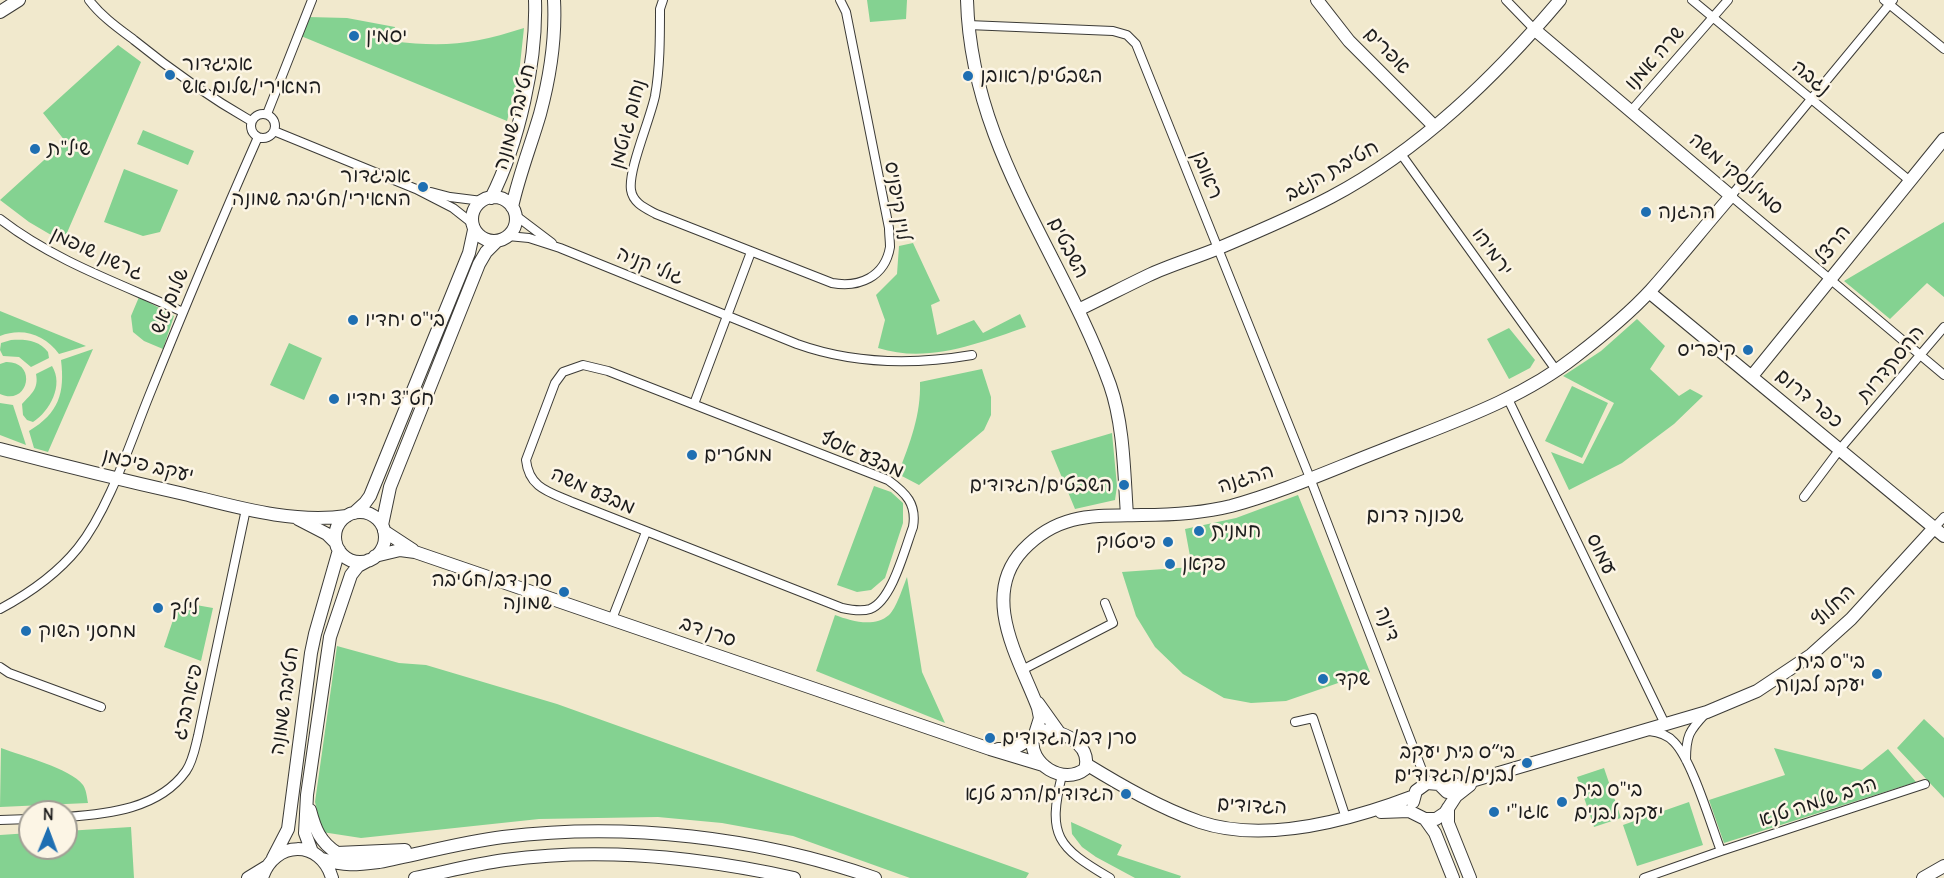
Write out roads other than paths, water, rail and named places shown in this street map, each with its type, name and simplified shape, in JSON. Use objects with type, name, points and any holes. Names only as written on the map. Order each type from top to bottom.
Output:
[{"type":"street","points":[[0,12],[19,0]]},
{"type":"street","points":[[82,0],[96,8]]},
{"type":"street","points":[[89,0],[171,70],[252,121]]},
{"type":"street","points":[[267,114],[312,0]]},
{"type":"street","name":"חטיבה שמונה","points":[[487,199],[508,154],[524,100],[534,44],[535,0]]},
{"type":"street","name":"חטיבה שמונה","points":[[513,211],[547,84],[553,46],[554,0]]},
{"type":"street","name":"נחום גוטמן","points":[[663,0],[660,9],[658,74],[649,120],[633,168],[631,192],[635,201],[656,214],[752,252]]},
{"type":"street","name":"לוין קיפניס","points":[[752,252],[832,284],[843,285],[869,280],[878,273],[886,259],[890,247],[889,228],[846,12],[840,0]]},
{"type":"street","name":"השבטים","points":[[967,0],[971,51],[978,86],[997,144],[1023,204],[1078,310],[1115,400],[1122,447],[1127,515]]},
{"type":"street","name":"אפרים","points":[[1317,0],[1349,41],[1434,126]]},
{"type":"street","name":"סמילנסקי משה","points":[[1506,0],[1535,30],[1944,375]]},
{"type":"street","name":"חטיבת הנגב","points":[[1078,310],[1148,276],[1296,215],[1332,197],[1401,154],[1473,94],[1535,30],[1560,0]]},
{"type":"street","name":"נגבה","points":[[1692,0],[1910,180]]},
{"type":"street","name":"שרה אמנו","points":[[1631,111],[1728,0]]},
{"type":"street","points":[[1889,1],[1944,50]]},
{"type":"street","name":"ההגנה","points":[[1034,736],[1040,718],[1009,637],[1004,610],[1006,586],[1015,561],[1034,540],[1065,522],[1086,516],[1169,514],[1229,506],[1310,478],[1508,399],[1556,370],[1592,343],[1649,292],[1811,99],[1889,1]]},
{"type":"street","name":"ראובן","points":[[968,25],[1113,31],[1127,35],[1136,44],[1310,478]]},
{"type":"street","points":[[267,114],[274,121],[274,131],[267,137],[258,137],[251,130],[252,121],[256,115],[267,114]]},
{"type":"street","points":[[274,131],[416,189],[453,208],[473,226],[482,238],[502,238]]},
{"type":"street","name":"שלום אש","points":[[0,609],[48,579],[67,561],[91,529],[115,479],[258,137]]},
{"type":"street","name":"הרצל","points":[[1752,376],[1944,139]]},
{"type":"street","name":"ירמיהו","points":[[1401,154],[1556,370]]},
{"type":"street","points":[[416,189],[450,197],[487,199],[503,200],[513,211],[514,227],[491,246],[479,264],[390,487],[383,528],[383,545],[372,558],[352,560],[338,546],[335,537],[338,525],[365,503],[370,496],[469,253],[473,213],[487,199]]},
{"type":"street","name":"גולי קניה","points":[[513,211],[535,232],[560,248]]},
{"type":"street","name":"גרשון שופמן","points":[[0,219],[42,247],[183,312]]},
{"type":"street","name":"גולי קניה","points":[[502,238],[529,238],[560,248],[728,316]]},
{"type":"street","points":[[694,404],[752,252]]},
{"type":"street","name":"כפר דרום","points":[[1649,292],[1939,532]]},
{"type":"street","points":[[728,316],[831,355],[913,362],[972,355]]},
{"type":"street","name":"ההסתדרות","points":[[1804,497],[1840,449],[1944,327]]},
{"type":"street","name":"מבצע משה","points":[[646,532],[537,485],[528,474],[526,460],[534,438],[555,383],[563,372],[583,365],[608,371],[694,404]]},
{"type":"street","name":"עמוס","points":[[1508,399],[1665,724]]},
{"type":"street","name":"מבצע אסף","points":[[646,532],[842,608],[862,610],[872,608],[887,594],[891,584],[915,517],[908,496],[888,480],[694,404]]},
{"type":"street","name":"יעקב פיכמן","points":[[0,449],[115,479],[246,509],[289,516],[327,518],[350,514]]},
{"type":"street","name":"דינה","points":[[1310,478],[1427,783]]},
{"type":"street","name":"פיארברג","points":[[78,816],[137,806],[164,792],[177,782],[186,770],[198,736],[246,509]]},
{"type":"street","points":[[350,514],[367,513],[373,516],[383,528]]},
{"type":"street","name":"יעקב פיכמן","points":[[289,516],[327,534],[338,546]]},
{"type":"street","name":"החלוץ","points":[[1665,724],[1707,712],[1757,691],[1811,655],[1939,532],[1944,517]]},
{"type":"street","name":"סרן דב","points":[[383,528],[415,552]]},
{"type":"street","points":[[612,620],[646,532]]},
{"type":"street","name":"חטיבה שמונה","points":[[267,868],[288,829],[311,653],[338,546]]},
{"type":"street","name":"סרן דב","points":[[372,558],[400,550],[415,552],[990,749],[1043,765]]},
{"type":"street","name":"חטיבה שמונה","points":[[332,878],[328,867],[317,855],[305,832],[307,795],[330,637],[351,575],[358,566],[372,558]]},
{"type":"street","points":[[1022,670],[1113,623],[1105,603]]},
{"type":"street","points":[[0,666],[9,673],[101,707]]},
{"type":"street","name":"ההגנה","points":[[1035,700],[1058,731]]},
{"type":"street","points":[[1686,761],[1689,732],[1707,712]]},
{"type":"street","points":[[1295,722],[1313,718],[1351,816]]},
{"type":"street","points":[[1444,788],[1665,724]]},
{"type":"street","points":[[1048,729],[1058,731],[1071,737],[1086,756],[1084,769],[1074,776],[1062,775],[1043,765],[1033,750],[1034,736],[1040,731],[1048,729]]},
{"type":"street","points":[[1634,734],[1651,731],[1664,734],[1675,742],[1686,761],[1720,851]]},
{"type":"street","name":"סרן דב","points":[[990,749],[1011,749],[1023,745],[1034,736]]},
{"type":"street","name":"הגדודים","points":[[1086,764],[1170,810],[1219,826],[1279,829],[1398,810],[1423,817]]},
{"type":"street","points":[[1062,775],[1055,803],[1058,833],[1066,847],[1082,862],[1110,878]]},
{"type":"street","points":[[1423,817],[1436,819],[1441,816],[1463,789],[1480,778]]},
{"type":"street","points":[[1453,878],[1436,833],[1414,807],[1414,796],[1419,788],[1427,783],[1444,788],[1449,796],[1448,823],[1470,878]]},
{"type":"street","name":"הרב שלמה טנא","points":[[1644,878],[1925,784]]},
{"type":"street","points":[[307,795],[318,836],[327,847],[337,853],[451,847]]},
{"type":"street","name":"הגדודים","points":[[1351,816],[1414,796]]},
{"type":"street","points":[[0,820],[18,819]]},
{"type":"street","points":[[248,878],[267,868],[292,849],[302,849],[342,865],[358,865],[514,836],[580,832],[682,836],[762,847],[802,856],[875,878]]},
{"type":"street","points":[[415,878],[506,860],[598,855],[680,859],[757,870],[794,878]]},
{"type":"street","points":[[1923,878],[1944,866]]},
{"type":"place","name":"יסמין","points":[[354,36]]},
{"type":"place","name":"אביגדור המאירי/שלום אש","points":[[170,75]]},
{"type":"place","name":"השבטים/ראובן","points":[[968,76]]},
{"type":"place","name":"שיל\"ת","points":[[35,149]]},
{"type":"place","name":"אביגדור המאירי/חטיבה שמונה","points":[[423,187]]},
{"type":"place","name":"ההגנה","points":[[1646,212]]},
{"type":"place","name":"בי\"ס יחדיו","points":[[353,320]]},
{"type":"place","name":"קיפריס","points":[[1748,350]]},
{"type":"place","name":"חט\"צ יחדיו","points":[[334,399]]},
{"type":"place","name":"ממטרים","points":[[692,455]]},
{"type":"place","name":"השבטים/הגדודים","points":[[1124,485]]},
{"type":"place","name":"חמנית","points":[[1199,531]]},
{"type":"place","name":"פיסטוק","points":[[1168,542]]},
{"type":"place","name":"פקאן","points":[[1170,564]]},
{"type":"place","name":"סרן דב/חטיבה שמונה","points":[[564,592]]},
{"type":"place","name":"לילך","points":[[158,608]]},
{"type":"place","name":"מחסני השוק","points":[[26,631]]},
{"type":"place","name":"בי\"ס בית יעקב לבנות","points":[[1877,674]]},
{"type":"place","name":"שקד","points":[[1323,679]]},
{"type":"place","name":"סרן דב/הגדודים","points":[[990,738]]},
{"type":"place","name":"בי״ס בית יעקב לבנים/הגדודים","points":[[1527,763]]},
{"type":"place","name":"הגדודים/הרב טנא","points":[[1126,794]]},
{"type":"place","name":"בי\"ס בית יעקב לבנים","points":[[1562,802]]},
{"type":"place","name":"אגו\"י","points":[[1494,812]]},
{"type":"district","name":"שכונה דרום","points":[[1415,516]]}]
